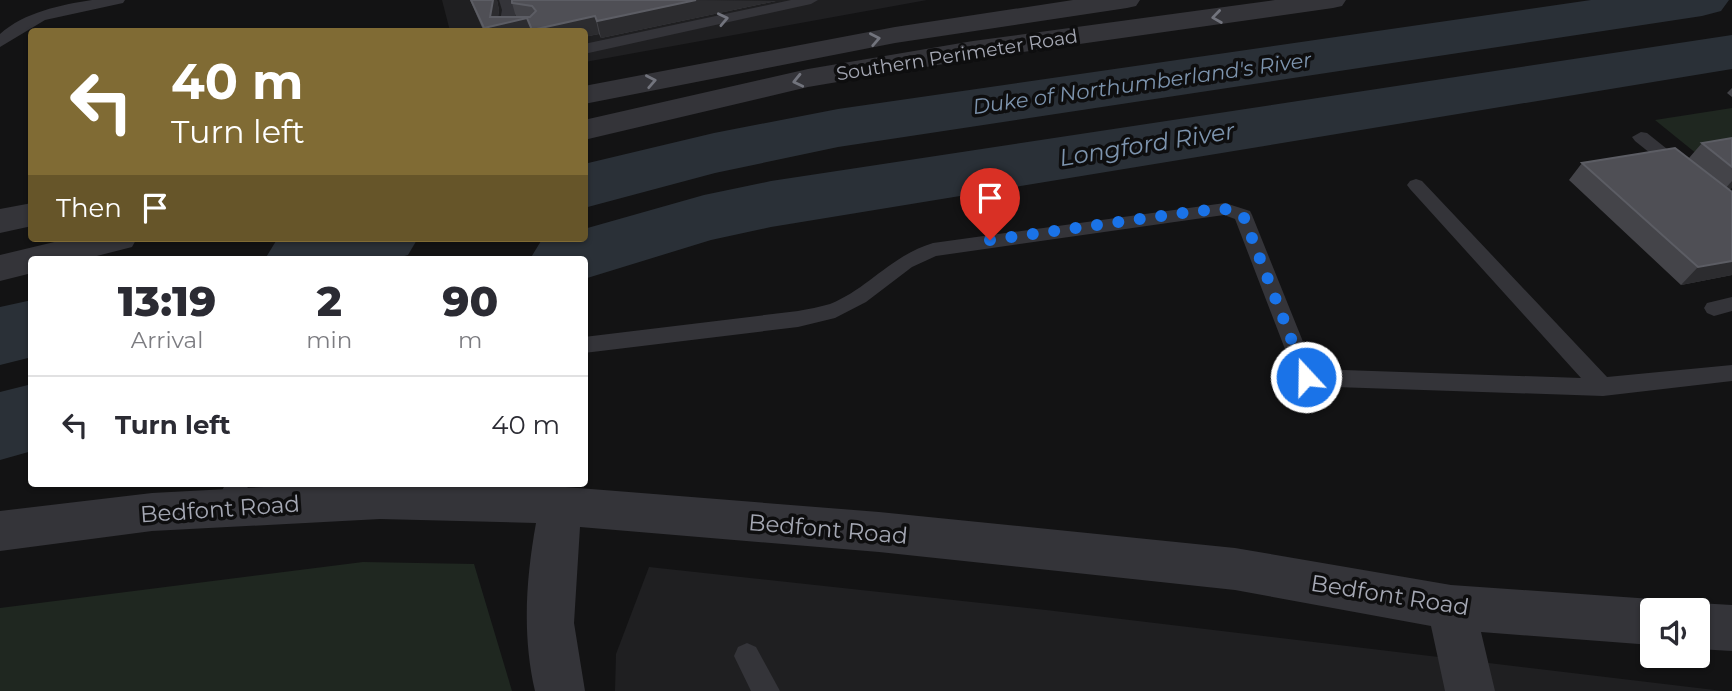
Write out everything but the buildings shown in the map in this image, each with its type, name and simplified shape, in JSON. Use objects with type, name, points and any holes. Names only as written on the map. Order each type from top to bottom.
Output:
[{"type":"street","name":"Southern Perimeter Road","points":[[588,129],[849,71],[973,50],[1333,0]]},
{"type":"street","name":"Southern Perimeter Road","points":[[588,94],[895,35],[1115,1]]},
{"type":"street","points":[[0,220],[28,215]]},
{"type":"street","points":[[50,256],[104,242]]},
{"type":"street","points":[[0,268],[28,261]]},
{"type":"street","name":"Bedfont Road","points":[[0,531],[152,512],[232,496],[528,503],[559,508],[879,533],[1235,569],[1451,607],[1640,621]]},
{"type":"street","points":[[559,508],[551,587],[552,662],[561,691]]},
{"type":"street","points":[[1451,607],[1470,691]]},
{"type":"street","points":[[1710,627],[1732,628]]},
{"type":"lane","points":[[0,42],[22,25],[41,17],[118,0]]},
{"type":"lane","points":[[588,47],[811,0]]},
{"type":"lane","points":[[510,28],[513,7]]},
{"type":"lane","points":[[1641,138],[1692,177]]},
{"type":"lane","points":[[1416,185],[1603,387]]},
{"type":"lane","points":[[588,344],[798,318],[835,310],[859,297],[905,262],[933,250],[1115,222],[1225,209],[1243,215],[1306,377],[1603,387],[1732,373]]},
{"type":"lane","points":[[747,656],[766,691]]},
{"type":"shaded area","points":[[442,0],[927,0],[588,61],[588,28],[449,28]]},
{"type":"shaded area","points":[[1732,108],[1732,148],[1697,154],[1655,120]]},
{"type":"shaded area","points":[[363,562],[474,564],[512,691],[0,691],[0,608]]},
{"type":"shaded area","points":[[649,567],[1046,610],[1723,691],[615,691],[616,654]]},
{"type":"waterway","name":"Duke of Northumberland's River","points":[[588,185],[714,153],[838,128],[1702,0]]},
{"type":"waterway","name":"Longford River","points":[[576,256],[704,218],[771,204],[1732,52]]},
{"type":"waterway","name":"Duke of Northumberland's River","points":[[313,256],[367,242]]},
{"type":"waterway","name":"Duke of Northumberland's River","points":[[0,336],[28,329]]},
{"type":"waterway","name":"Longford River","points":[[0,426],[28,418]]},
{"type":"route","points":[[990,240],[1197,211],[1225,209],[1243,215],[1306,377]]}]
